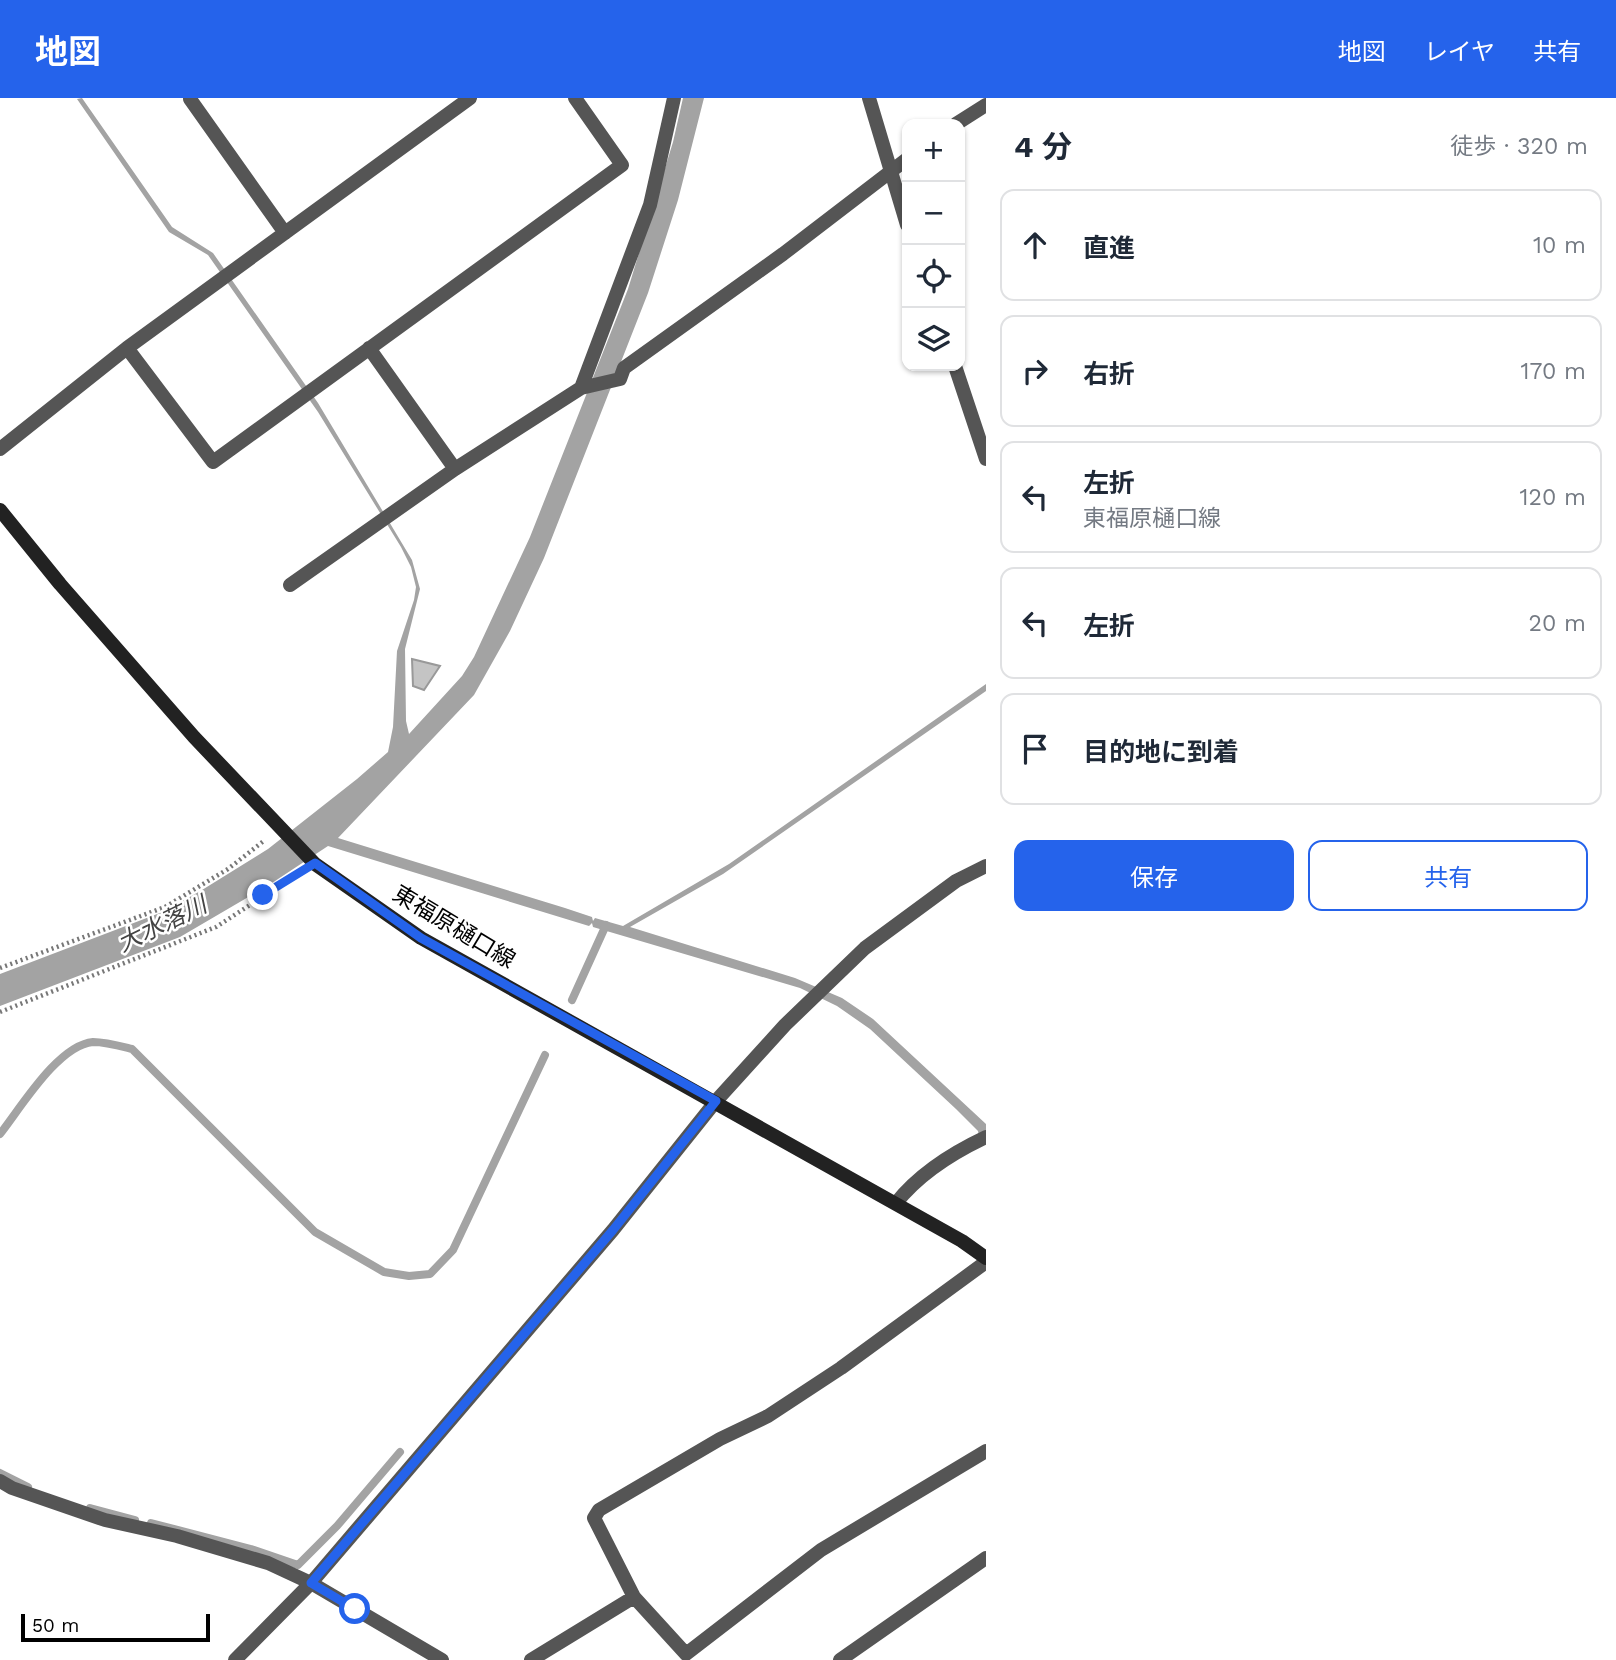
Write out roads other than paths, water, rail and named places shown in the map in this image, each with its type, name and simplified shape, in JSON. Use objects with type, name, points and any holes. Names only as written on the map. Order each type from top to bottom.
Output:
[{"type":"main road","name":"東福原樋口線","points":[[0,510],[60,584],[185,726],[312,860],[421,938],[896,1203],[962,1241],[986,1260]]},
{"type":"street","points":[[190,98],[285,233]]},
{"type":"street","points":[[0,449],[127,348],[470,98]]},
{"type":"street","points":[[127,348],[213,463],[622,165],[575,98]]},
{"type":"street","points":[[587,387],[650,205],[674,98]]},
{"type":"street","points":[[869,98],[902,210]]},
{"type":"street","points":[[964,119],[986,105]]},
{"type":"street","points":[[290,586],[455,469],[587,387],[620,379],[624,368],[902,163]]},
{"type":"street","points":[[369,348],[455,469]]},
{"type":"street","points":[[957,371],[986,459]]},
{"type":"street","points":[[234,1660],[311,1583],[613,1230],[716,1101],[785,1025],[865,947],[956,881],[986,866]]},
{"type":"street","points":[[896,1203],[910,1186],[935,1167],[966,1146],[986,1137]]},
{"type":"street","points":[[986,1260],[841,1368],[768,1416],[720,1439],[599,1510],[594,1518],[634,1597],[686,1654],[821,1550],[986,1451]]},
{"type":"street","points":[[0,1481],[12,1488],[105,1520],[177,1536],[268,1563],[311,1583],[442,1660]]},
{"type":"street","points":[[840,1660],[986,1558]]},
{"type":"street","points":[[531,1660],[634,1597]]},
{"type":"water","name":"大水落川","points":[[82,98],[172,227],[213,253],[318,403],[412,560],[420,589],[405,649],[406,721],[409,734],[462,676],[474,657],[530,537],[628,289],[673,142],[683,98],[704,98],[678,200],[648,293],[544,558],[510,631],[474,695],[338,838],[565,908],[592,917],[593,921],[595,918],[623,926],[729,864],[986,684],[986,691],[723,874],[630,927],[795,978],[842,998],[873,1019],[986,1124],[986,1140],[979,1137],[978,1131],[956,1109],[870,1029],[837,1006],[800,988],[593,927],[592,923],[589,926],[328,846],[272,883],[180,937],[0,1006],[0,974],[165,911],[202,890],[268,849],[388,752],[393,727],[397,651],[416,587],[411,567],[401,547],[318,412],[208,255],[169,232],[77,99]]},
{"type":"waterway","points":[[572,1000],[606,925]]},
{"type":"waterway","points":[[0,1134],[41,1080],[67,1054],[93,1042],[132,1049],[315,1232],[384,1272],[409,1276],[430,1274],[453,1250],[545,1055]]},
{"type":"waterway","points":[[151,1523],[251,1549],[298,1565],[337,1526],[400,1452]]},
{"type":"waterway","points":[[0,1473],[28,1487]]},
{"type":"waterway","points":[[90,1508],[135,1520]]}]
